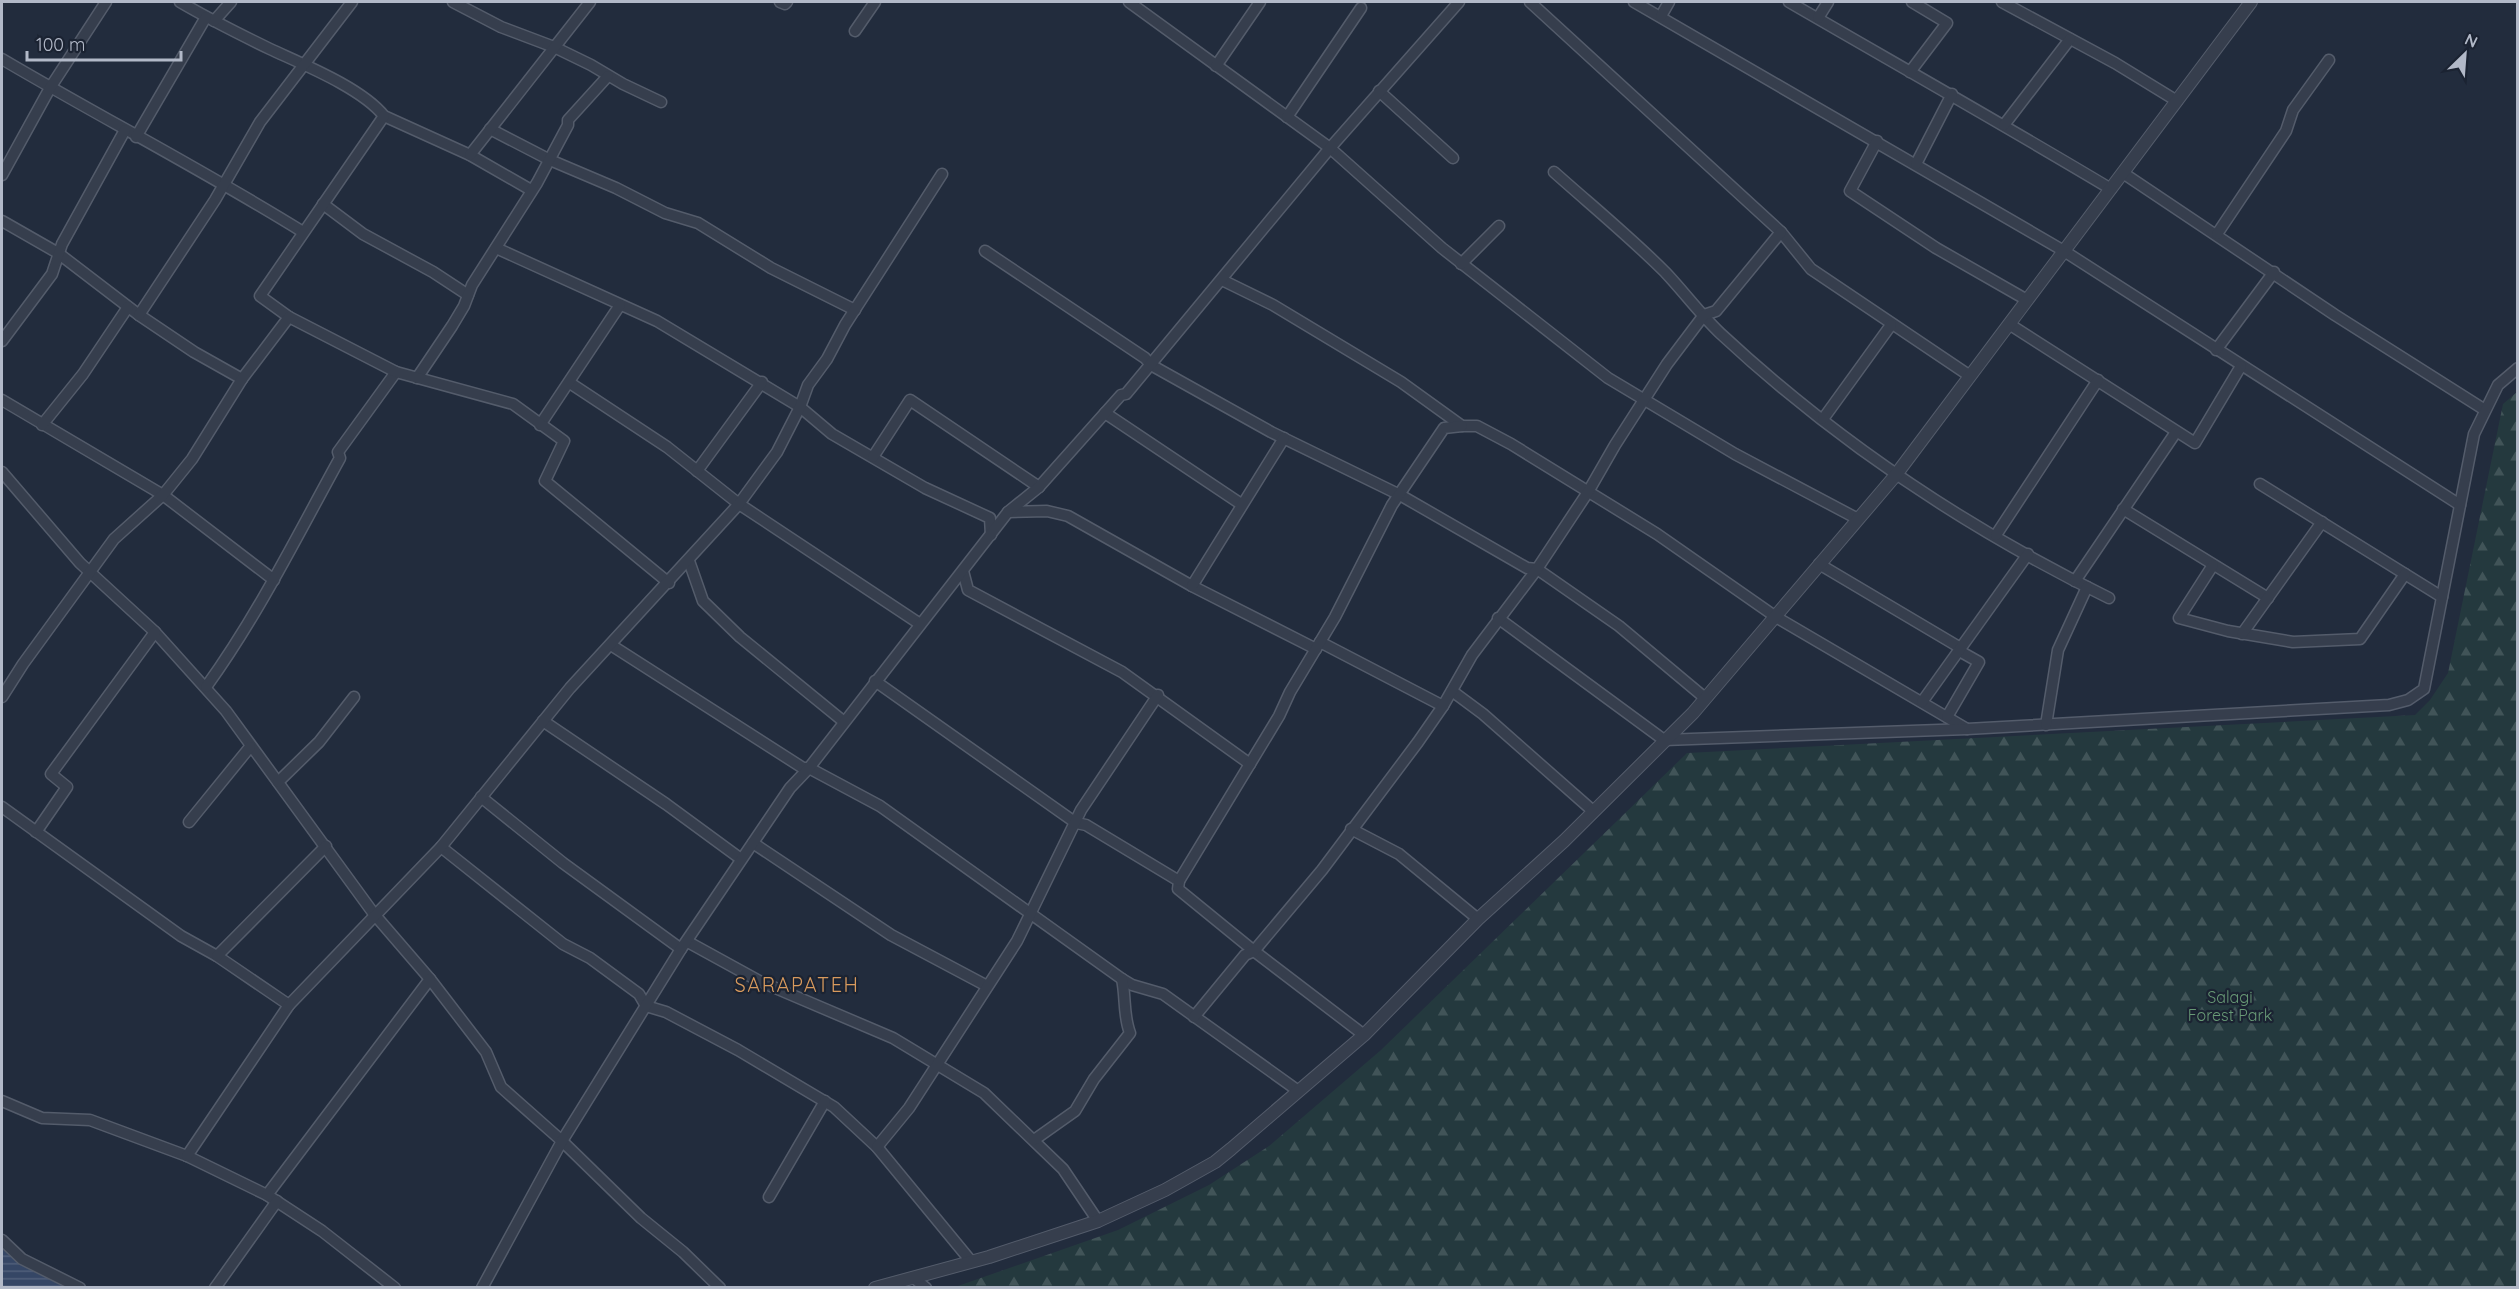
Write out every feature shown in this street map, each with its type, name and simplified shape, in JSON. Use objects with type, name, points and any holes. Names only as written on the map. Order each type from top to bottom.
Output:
[{"type":"street","points":[[2,175],[50,87],[105,2]]},
{"type":"street","points":[[180,2],[332,79],[378,109],[384,116],[470,155],[531,190]]},
{"type":"street","points":[[136,137],[210,19],[231,2]]},
{"type":"street","points":[[139,315],[225,183],[260,122],[352,2]]},
{"type":"street","points":[[453,2],[501,27],[554,47],[661,102]]},
{"type":"street","points":[[470,155],[590,2]]},
{"type":"street","points":[[780,2],[785,4],[787,2]]},
{"type":"street","points":[[855,31],[875,2]]},
{"type":"street","points":[[1129,2],[1330,147],[1461,264],[1608,378],[1735,454],[1858,519]]},
{"type":"street","points":[[1216,66],[1260,2]]},
{"type":"street","points":[[482,1287],[562,1141],[646,1006],[790,788],[809,768],[843,721],[1008,512],[1039,487],[1120,395],[1126,394],[1330,147],[1458,2]]},
{"type":"street","points":[[1530,2],[1781,232],[1811,269],[1970,376]]},
{"type":"street","points":[[1634,2],[2064,251],[2460,505]]},
{"type":"street","points":[[1661,16],[1669,2]]},
{"type":"street","points":[[1789,2],[1952,94],[2111,189]]},
{"type":"street","points":[[1818,18],[1828,2]]},
{"type":"street","points":[[1910,72],[1947,22],[1912,2]]},
{"type":"street","points":[[2002,2],[2176,101]]},
{"type":"street","points":[[875,1287],[914,1278],[970,1260],[989,1257],[1098,1221],[1165,1190],[1215,1162],[1364,1035],[1478,919],[1593,811],[1664,740],[1705,698],[1776,617],[1818,564],[1895,476],[2250,2]]},
{"type":"street","points":[[1287,117],[1362,8]]},
{"type":"street","points":[[2004,125],[2070,39]]},
{"type":"street","points":[[2,59],[136,137],[225,183],[303,232]]},
{"type":"street","points":[[2217,234],[2286,131],[2293,110],[2329,60]]},
{"type":"street","points":[[417,378],[437,351],[468,295],[550,160],[568,120],[608,76]]},
{"type":"street","points":[[1379,91],[1453,158]]},
{"type":"street","points":[[1916,164],[1952,94]]},
{"type":"street","points":[[384,116],[260,296],[289,317],[396,372],[513,404],[564,441],[545,481],[669,583]]},
{"type":"street","points":[[490,129],[550,160],[616,188],[665,213],[699,223],[771,268],[855,310]]},
{"type":"street","points":[[2,341],[52,274],[58,254],[125,130]]},
{"type":"street","points":[[1877,141],[1851,191],[1936,248],[2027,300]]},
{"type":"street","points":[[1554,172],[1665,272],[1718,331],[1779,385],[1895,476],[2075,581],[2109,598]]},
{"type":"street","points":[[2123,173],[2335,315],[2486,410]]},
{"type":"street","points":[[187,1156],[289,1005],[374,914],[441,847],[543,721],[739,504],[777,452],[800,407],[808,385],[827,359],[855,310],[942,174]]},
{"type":"street","points":[[323,204],[363,234],[433,272],[468,295]]},
{"type":"street","points":[[2,221],[58,254],[139,315],[194,352],[242,379]]},
{"type":"street","points":[[1461,264],[1499,226]]},
{"type":"street","points":[[1194,1017],[1245,955],[1254,951],[1322,870],[1350,829],[1443,706],[1472,655],[1498,618],[1537,569],[1588,492],[1615,445],[1646,401],[1667,364],[1704,315],[1716,311],[1781,232]]},
{"type":"street","points":[[496,248],[657,321],[762,382],[800,407],[832,434],[926,488],[990,518],[991,536]]},
{"type":"street","points":[[985,251],[1151,364],[1284,438],[1400,495],[1527,568],[1537,569],[1619,626],[1705,698]]},
{"type":"street","points":[[2216,350],[2274,272]]},
{"type":"street","points":[[1222,280],[1273,305],[1401,382],[1462,426]]},
{"type":"street","points":[[540,425],[620,305]]},
{"type":"street","points":[[42,425],[83,374],[128,307]]},
{"type":"street","points":[[2,697],[22,664],[114,539],[163,495],[192,459],[242,379],[289,317]]},
{"type":"street","points":[[1823,419],[1891,324]]},
{"type":"street","points":[[2009,324],[2195,443],[2241,366]]},
{"type":"street","points":[[1498,618],[1664,740],[1967,729],[2389,705],[2408,700],[2424,689],[2474,434],[2498,385],[2517,368]]},
{"type":"street","points":[[206,687],[232,651],[274,580],[340,458],[338,452],[396,372]]},
{"type":"street","points":[[1996,535],[2098,380]]},
{"type":"street","points":[[697,471],[762,382]]},
{"type":"street","points":[[570,383],[667,447],[739,504],[920,624]]},
{"type":"street","points":[[2,400],[163,495],[274,580]]},
{"type":"street","points":[[873,458],[910,400],[1039,487]]},
{"type":"street","points":[[1105,413],[1241,504]]},
{"type":"street","points":[[1364,1035],[1254,951],[1178,889],[1179,881],[1318,646],[1364,562],[1383,521],[1444,428],[1477,426],[1503,439],[1657,534],[1776,617],[1967,729]]},
{"type":"street","points":[[2075,581],[2175,432]]},
{"type":"street","points":[[1192,586],[1284,438]]},
{"type":"street","points":[[2,472],[44,522],[90,571],[155,633],[206,687],[326,846],[374,914],[430,979],[486,1052],[501,1087],[562,1141],[641,1218],[683,1252],[720,1287]]},
{"type":"street","points":[[2260,484],[2442,597]]},
{"type":"street","points":[[2123,509],[2268,598]]},
{"type":"street","points":[[1008,512],[1047,511],[1068,516],[1192,586],[1443,706]]},
{"type":"street","points":[[2242,634],[2322,522]]},
{"type":"street","points":[[1922,702],[2028,554]]},
{"type":"street","points":[[689,561],[704,601],[740,637],[843,721]]},
{"type":"street","points":[[1818,564],[1959,648],[1978,662],[1947,717]]},
{"type":"street","points":[[2213,565],[2179,618],[2242,634],[2293,642],[2360,639],[2405,574]]},
{"type":"street","points":[[963,571],[968,590],[1076,646],[1158,695],[1250,764]]},
{"type":"street","points":[[2046,725],[2058,650],[2087,586]]},
{"type":"street","points":[[36,832],[67,787],[51,774],[155,633]]},
{"type":"street","points":[[611,645],[803,768],[809,768],[880,806],[1122,979],[1132,985],[1163,994],[1297,1090]]},
{"type":"street","points":[[875,681],[1076,823],[1086,825],[1179,881]]},
{"type":"street","points":[[1452,691],[1483,714],[1593,811]]},
{"type":"street","points":[[877,1147],[909,1108],[1017,941],[1081,810],[1158,695]]},
{"type":"street","points":[[278,782],[319,742],[354,697]]},
{"type":"street","points":[[543,721],[666,804],[741,859]]},
{"type":"street","points":[[189,822],[250,747]]},
{"type":"street","points":[[481,797],[563,863],[685,946],[759,981],[893,1038],[938,1063],[984,1093],[1064,1169],[1098,1221]]},
{"type":"street","points":[[2,807],[181,936],[217,956],[289,1005]]},
{"type":"street","points":[[1350,829],[1399,854],[1478,919]]},
{"type":"street","points":[[753,843],[891,935],[987,986]]},
{"type":"street","points":[[217,956],[326,846]]},
{"type":"street","points":[[441,847],[563,944],[590,958],[639,993],[646,1006],[666,1012],[825,1101],[877,1147],[970,1260]]},
{"type":"street","points":[[215,1287],[272,1198],[430,979]]},
{"type":"street","points":[[1034,1140],[1075,1111],[1094,1079],[1130,1033],[1124,1018],[1127,999],[1122,979]]},
{"type":"street","points":[[2,1101],[42,1118],[90,1120],[187,1156],[272,1198],[395,1287]]},
{"type":"street","points":[[769,1197],[825,1101]]},
{"type":"street","points":[[2,1240],[22,1259],[80,1287]]},
{"type":"street","points":[[914,1278],[926,1287]]},
{"type":"green space","name":"Salagi Forest Park","points":[[2517,392],[2517,1287],[955,1287],[1118,1230],[1209,1185],[1269,1146],[1381,1050],[1687,753],[2415,715],[2430,700],[2448,673],[2503,404]]},
{"type":"water","points":[[2,1240],[22,1259],[80,1287],[2,1287]]},
{"type":"district","name":"SARAPATEH","points":[[797,985]]}]
